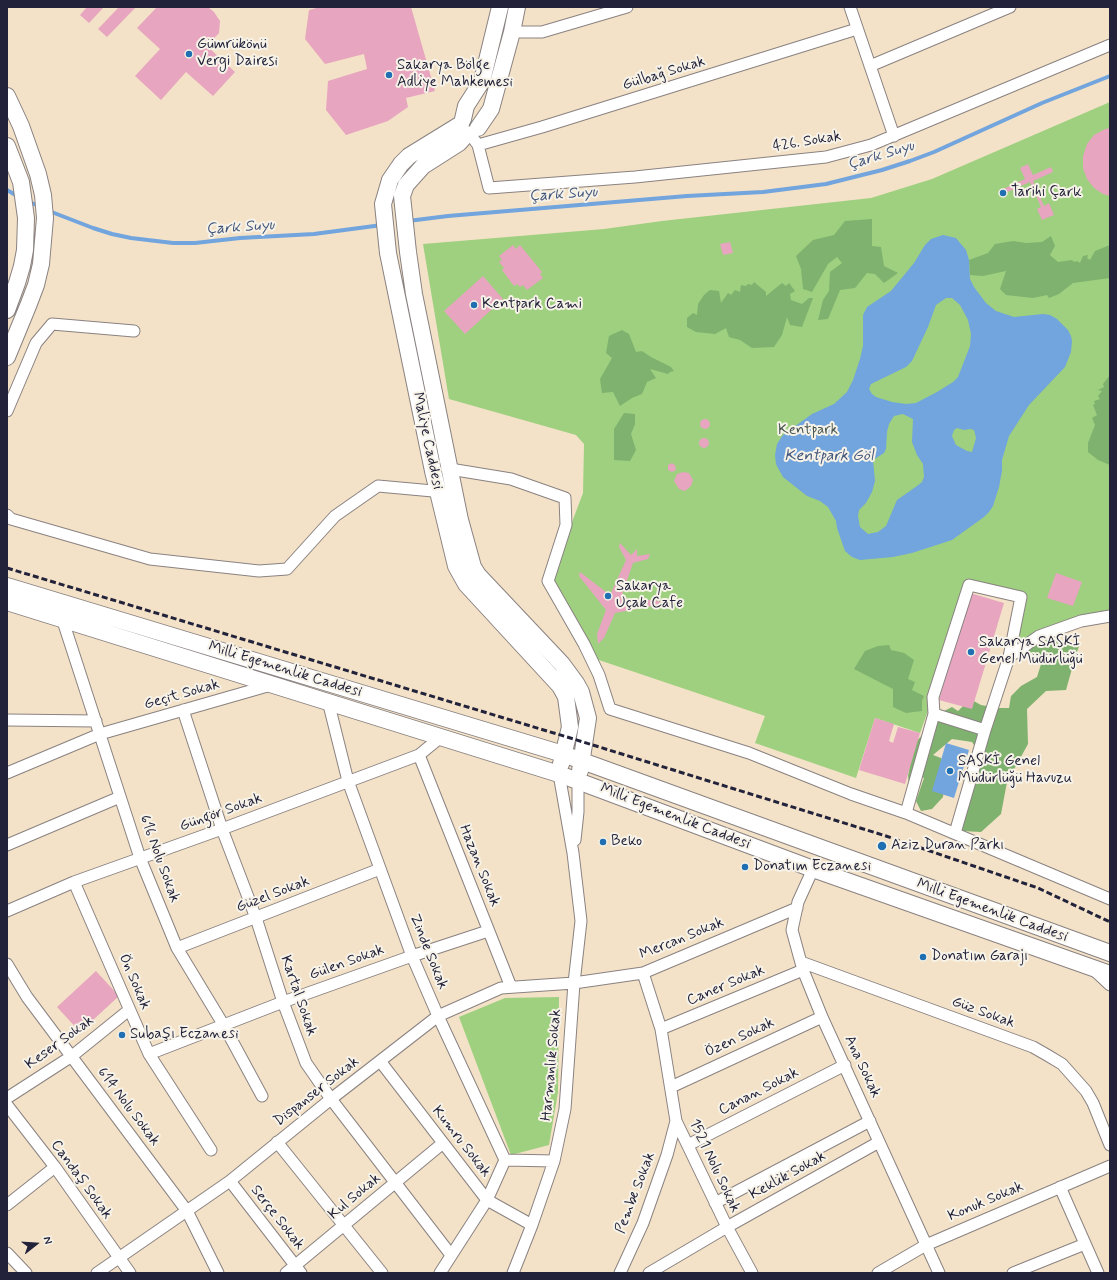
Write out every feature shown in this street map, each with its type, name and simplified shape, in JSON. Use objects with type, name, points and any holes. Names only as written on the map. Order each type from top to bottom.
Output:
[{"type":"main road","points":[[469,131],[466,106],[482,81],[500,7]]},
{"type":"main road","name":"Maliye Caddesi","points":[[517,7],[512,32],[491,108],[459,143],[423,166],[406,185],[402,196],[408,252],[417,309],[460,520],[473,567],[478,575],[557,659],[576,683],[581,692],[588,718],[578,780]]},
{"type":"main road","points":[[7,96],[21,126],[38,174],[43,194],[45,218],[36,285],[7,357]]},
{"type":"main road","name":"Maliye Caddesi","points":[[469,131],[420,147],[400,164],[390,180],[382,204],[388,253],[438,492],[456,566],[466,584],[553,678],[560,686],[566,698],[570,727],[559,774]]},
{"type":"main road","points":[[7,310],[22,266],[26,234],[26,218],[21,182],[10,153]]},
{"type":"main road","name":"Milli Egemenlik Caddesi","points":[[7,586],[582,760],[1110,953]]},
{"type":"main road","name":"Milli Egemenlik Caddesi","points":[[7,602],[578,780],[813,869],[1110,974]]},
{"type":"street","points":[[512,32],[542,32],[628,7]]},
{"type":"street","points":[[850,7],[894,136]]},
{"type":"street","points":[[870,66],[1010,7]]},
{"type":"street","name":"Gülbağ Sokak","points":[[469,131],[549,125],[857,29]]},
{"type":"street","name":"426. Sokak","points":[[469,131],[489,188],[635,177],[826,157],[871,145],[894,136],[1110,45]]},
{"type":"street","points":[[7,411],[36,343],[52,324],[134,331]]},
{"type":"street","points":[[450,470],[511,479],[565,498],[566,525],[548,581],[599,675],[610,709],[749,753],[851,794],[906,813],[1110,899]]},
{"type":"street","points":[[7,515],[11,519],[150,559],[259,570],[273,570],[287,569],[335,516],[378,486],[438,492],[455,492]]},
{"type":"street","points":[[906,813],[934,714],[933,697],[970,584],[1021,597],[1009,657],[985,730],[955,833]]},
{"type":"street","points":[[1009,657],[1039,636],[1081,621],[1110,616]]},
{"type":"street","name":"616 Nolu Sokak","points":[[62,618],[140,858],[177,948],[223,1024],[262,1096]]},
{"type":"street","name":"Geçit Sokak","points":[[7,773],[100,734],[271,685]]},
{"type":"street","name":"Zinde Sokak","points":[[328,701],[348,781],[412,956],[438,1016],[506,1160]]},
{"type":"street","name":"Kartal Sokak","points":[[183,710],[222,829],[256,918],[283,1002],[306,1063],[331,1099],[451,1255]]},
{"type":"street","points":[[934,714],[985,730]]},
{"type":"street","points":[[7,720],[96,721]]},
{"type":"street","name":"Güngör Sokak","points":[[7,911],[74,882],[222,829],[419,755],[441,737]]},
{"type":"street","name":"Hazan Sokak","points":[[419,755],[511,987]]},
{"type":"street","name":"Harmanlık Sokak","points":[[513,1273],[532,1225],[554,1160],[565,1109],[580,922],[573,853],[559,774]]},
{"type":"street","name":"Harmanlık Sokak","points":[[573,853],[578,812],[578,780]]},
{"type":"street","points":[[7,845],[120,796]]},
{"type":"street","name":"Güzel Sokak","points":[[177,948],[380,869]]},
{"type":"street","name":"Ana Sokak","points":[[813,869],[796,908],[792,930],[802,966],[822,1017],[939,1273]]},
{"type":"street","name":"Ön Sokak","points":[[74,882],[149,1054],[211,1150]]},
{"type":"street","name":"Mercan Sokak","points":[[574,983],[643,973],[796,908]]},
{"type":"street","name":"Gülen Sokak","points":[[149,1054],[283,1002],[412,956],[488,931]]},
{"type":"street","name":"614 Nolu Sokak","points":[[7,964],[27,997],[186,1211],[218,1273]]},
{"type":"street","points":[[1088,965],[1110,985]]},
{"type":"street","name":"Caner Sokak","points":[[661,1029],[802,966]]},
{"type":"street","name":"Güz Sokak","points":[[802,966],[1033,1047],[1047,1055],[1062,1064],[1086,1091],[1093,1102],[1110,1145]]},
{"type":"street","name":"1521 Nolu Sokak","points":[[643,973],[661,1029],[676,1121],[726,1228],[752,1273]]},
{"type":"street","name":"Dispanser Sokak","points":[[97,1273],[230,1181],[331,1099],[438,1016],[501,988],[574,983]]},
{"type":"street","name":"Keser Sokak","points":[[7,1098],[72,1056],[130,1010]]},
{"type":"street","name":"Özen Sokak","points":[[671,1087],[822,1017]]},
{"type":"street","name":"Kumru Sokak","points":[[380,1061],[487,1200],[532,1225]]},
{"type":"street","name":"Canan Sokak","points":[[688,1145],[845,1065]]},
{"type":"street","name":"Candaş Sokak","points":[[7,1105],[56,1167],[118,1258],[130,1273]]},
{"type":"street","name":"Pembe Sokak","points":[[620,1273],[643,1223],[667,1155],[676,1121]]},
{"type":"street","points":[[715,1203],[870,1121]]},
{"type":"street","points":[[277,1142],[382,1273]]},
{"type":"street","name":"Keklik Sokak","points":[[649,1273],[879,1142]]},
{"type":"street","name":"Kul Sokak","points":[[286,1273],[298,1270],[344,1225],[443,1143]]},
{"type":"street","points":[[440,1273],[487,1200],[506,1160],[554,1160]]},
{"type":"street","name":"Konuk Sokak","points":[[878,1273],[926,1245],[1110,1166]]},
{"type":"street","points":[[7,1205],[56,1167]]},
{"type":"street","name":"Serçe Sokak","points":[[230,1181],[298,1270]]},
{"type":"street","points":[[1060,1187],[1098,1273]]},
{"type":"street","points":[[1013,1273],[1085,1244]]},
{"type":"street","points":[[7,1253],[26,1273]]},
{"type":"green space","name":"Kentpark","points":[[1110,102],[1110,616],[1081,621],[1009,657],[1021,597],[970,585],[920,733],[875,718],[856,778],[755,743],[765,716],[590,657],[549,583],[583,493],[584,444],[576,435],[449,399],[423,244],[604,229],[662,221],[871,198],[932,179]]},
{"type":"green space","points":[[872,219],[872,246],[881,247],[884,266],[898,273],[884,283],[875,274],[867,273],[855,288],[840,290],[828,319],[818,320],[823,300],[829,291],[830,272],[842,263],[837,257],[828,264],[812,292],[803,289],[801,269],[796,256],[813,240],[834,235],[845,221]]},
{"type":"green space","points":[[1051,236],[1055,246],[1050,255],[1058,262],[1072,260],[1080,263],[1083,256],[1088,255],[1087,258],[1090,260],[1095,251],[1110,245],[1110,278],[1073,283],[1059,294],[1049,298],[1047,295],[1033,298],[1006,295],[1000,289],[1006,271],[983,276],[970,275],[969,260],[988,253],[995,244],[1013,241],[1026,243],[1042,242]]},
{"type":"green space","points":[[754,282],[766,292],[766,296],[782,283],[786,286],[789,283],[795,291],[790,294],[791,300],[802,304],[809,298],[813,298],[802,327],[790,325],[787,317],[782,335],[774,347],[752,348],[740,340],[729,337],[726,328],[715,334],[696,332],[687,327],[687,318],[693,313],[697,315],[698,304],[704,295],[710,290],[719,291],[721,303],[728,293],[731,295],[735,290],[740,292],[741,285],[752,285]]},
{"type":"green space","points":[[622,330],[629,334],[636,352],[642,351],[671,367],[674,371],[668,374],[650,369],[656,378],[647,382],[642,394],[632,398],[620,406],[613,392],[602,393],[600,379],[612,358],[606,353],[609,336]]},
{"type":"green space","points":[[1110,375],[1110,465],[1098,460],[1088,452],[1088,443],[1095,425],[1092,418],[1097,415],[1093,405],[1095,404],[1094,401],[1100,399],[1098,396],[1102,391],[1098,390],[1104,387],[1103,384]]},
{"type":"green space","points":[[624,413],[635,414],[635,424],[631,434],[636,450],[630,461],[614,460],[614,429]]},
{"type":"green space","points":[[1042,630],[1065,642],[1080,643],[1066,690],[1046,691],[1027,709],[1028,744],[1007,782],[1001,814],[981,832],[962,831],[957,809],[981,755],[972,742],[952,739],[933,755],[941,758],[946,775],[943,797],[932,809],[921,811],[916,801],[924,778],[921,777],[909,785],[908,776],[914,744],[944,711],[952,707],[958,711],[970,699],[981,705],[1009,708],[1011,696],[1021,686],[1037,677],[1042,661],[1028,650],[1030,634]]},
{"type":"green space","points":[[889,645],[891,650],[904,653],[914,660],[908,679],[915,682],[912,690],[924,696],[922,701],[922,711],[906,713],[893,707],[893,689],[854,669],[865,651],[878,646]]},
{"type":"green space","points":[[559,997],[558,1092],[549,1145],[511,1155],[459,1017],[505,998]]},
{"type":"water","name":"Kentpark Göl","points":[[943,235],[956,238],[966,250],[969,260],[970,279],[974,287],[986,303],[996,311],[1014,317],[1043,314],[1050,315],[1057,319],[1068,330],[1071,336],[1071,352],[1065,367],[1029,405],[1009,436],[1002,460],[1002,471],[999,487],[993,506],[984,517],[952,540],[912,553],[893,557],[860,560],[852,557],[845,551],[836,521],[828,507],[820,501],[807,496],[783,477],[776,464],[775,455],[777,444],[783,435],[812,414],[834,404],[847,392],[860,359],[863,346],[863,315],[867,307],[891,291],[931,239]],"holes":[[[946,298],[952,298],[960,305],[968,320],[971,334],[970,346],[958,377],[937,392],[916,403],[906,404],[892,402],[876,397],[869,389],[871,384],[906,367],[912,361],[928,327],[936,305]],[[903,414],[913,419],[912,442],[917,455],[923,464],[924,477],[922,482],[897,500],[886,526],[878,532],[868,534],[860,527],[858,516],[859,510],[866,503],[872,492],[875,481],[873,460],[884,453],[886,449],[887,432],[889,424],[894,416]],[[957,428],[974,430],[976,438],[972,452],[956,445],[952,436],[954,430]]]},
{"type":"water","name":"SASKİ Genel Müdürlüğü Havuzu","points":[[946,743],[969,750],[954,798],[932,791]]},
{"type":"building","points":[[87,7],[104,7],[89,23],[80,15]]},
{"type":"building","points":[[119,7],[136,7],[107,37],[98,29]]},
{"type":"building","points":[[157,7],[208,7],[214,12],[220,21],[219,33],[207,46],[235,72],[213,96],[186,72],[161,100],[135,76],[160,49],[137,28]]},
{"type":"building","name":"Sakarya Bölge Adliye Mahkemesi","points":[[320,7],[411,7],[435,91],[406,98],[408,107],[388,121],[346,135],[326,110],[328,81],[367,69],[364,54],[325,64],[305,39],[309,10]]},
{"type":"building","points":[[1110,128],[1110,196],[1103,194],[1094,188],[1087,179],[1083,168],[1083,156],[1087,144],[1094,135]]},
{"type":"building","name":"Tarihi Çark","points":[[1028,164],[1033,175],[1051,167],[1053,172],[1033,181],[1044,206],[1049,203],[1054,215],[1042,220],[1037,209],[1041,207],[1030,182],[1001,195],[999,191],[1025,179],[1020,168]]},
{"type":"building","points":[[730,242],[733,253],[723,255],[720,244]]},
{"type":"building","points":[[513,245],[516,249],[520,245],[542,272],[540,274],[543,278],[527,290],[523,285],[520,287],[517,284],[514,286],[502,270],[504,268],[499,262],[502,260],[499,256]]},
{"type":"building","name":"Kentpark Cami","points":[[483,276],[503,299],[465,334],[444,311]]},
{"type":"building","points":[[703,419],[707,419],[710,424],[707,429],[703,429],[700,426],[700,422]]},
{"type":"building","points":[[702,438],[706,438],[709,443],[706,448],[702,448],[699,445],[699,441]]},
{"type":"building","points":[[672,463],[675,465],[676,470],[672,472],[668,470],[668,465]]},
{"type":"building","points":[[683,472],[689,473],[693,480],[691,486],[685,491],[679,489],[674,481],[677,474]]},
{"type":"building","name":"Sakarya Uçak Cafe","points":[[620,543],[631,555],[637,549],[637,556],[650,554],[648,559],[633,563],[621,598],[661,601],[658,605],[615,613],[604,638],[598,644],[597,634],[606,610],[579,576],[580,572],[606,592],[611,593],[626,560],[619,547]]},
{"type":"building","points":[[1056,573],[1082,582],[1073,606],[1047,598]]},
{"type":"building","name":"Sakarya SASKİ Genel Müdürlüğü","points":[[970,593],[1004,603],[972,709],[939,700]]},
{"type":"building","points":[[875,718],[894,724],[889,741],[893,743],[898,727],[920,733],[905,784],[859,770]]},
{"type":"building","points":[[96,971],[119,996],[80,1032],[57,1007]]},
{"type":"waterway","name":"Çark Suyu","points":[[408,221],[448,216],[687,196],[763,192],[826,184],[882,170],[934,152],[1042,103],[1110,76]]},
{"type":"waterway","name":"Çark Suyu","points":[[7,190],[19,197]]},
{"type":"waterway","name":"Çark Suyu","points":[[27,201],[41,207]]},
{"type":"waterway","name":"Çark Suyu","points":[[49,211],[112,234],[173,243],[195,243],[240,238],[314,234],[382,225]]},
{"type":"railway","points":[[7,568],[567,737],[886,836],[1038,888],[1110,922]]},
{"type":"place","name":"Gümrükönü Vergi Dairesi","points":[[189,54]]},
{"type":"place","name":"Sakarya Bölge Adliye Mahkemesi","points":[[389,75]]},
{"type":"place","name":"Tarihi Çark","points":[[1003,193]]},
{"type":"place","name":"Kentpark Cami","points":[[474,305]]},
{"type":"place","name":"Sakarya Uçak Cafe","points":[[608,596]]},
{"type":"place","name":"Sakarya SASKİ Genel Müdürlüğü","points":[[971,652]]},
{"type":"place","name":"SASKİ Genel Müdürlüğü Havuzu","points":[[950,771]]},
{"type":"place","name":"Beko","points":[[603,842]]},
{"type":"place","name":"Aziz Duran Parkı","points":[[882,846]]},
{"type":"place","name":"Donatım Eczanesi","points":[[745,867]]},
{"type":"place","name":"Donatım Garajı","points":[[923,957]]},
{"type":"place","name":"Subaşı Eczanesi","points":[[122,1035]]}]
